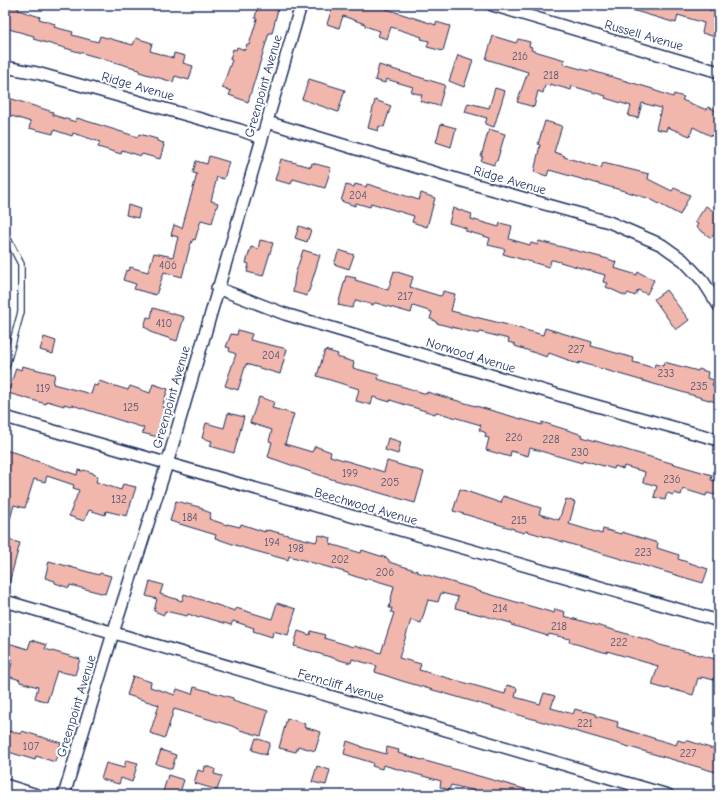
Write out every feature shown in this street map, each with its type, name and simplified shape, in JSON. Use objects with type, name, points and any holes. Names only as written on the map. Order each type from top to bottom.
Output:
[{"type":"street","name":"Greenpoint Avenue","points":[[64,795],[113,633],[167,464],[217,288],[301,5]]},
{"type":"street","name":"Russell Avenue","points":[[492,5],[719,72]]},
{"type":"street","name":"Ridge Avenue","points":[[5,67],[37,72],[240,130],[262,138]]},
{"type":"street","name":"Ridge Avenue","points":[[267,122],[466,182],[609,222],[662,245],[683,260],[703,281],[719,306]]},
{"type":"street","name":"Norwood Avenue","points":[[217,288],[285,314],[572,399],[719,440]]},
{"type":"street","name":"Beechwood Avenue","points":[[5,417],[719,621]]},
{"type":"street","name":"Ferncliff Avenue","points":[[5,602],[668,795]]},
{"type":"street","points":[[5,786],[37,795]]},
{"type":"lane","points":[[5,238],[8,239],[20,264],[21,312],[5,370]]},
{"type":"building","points":[[8,5],[19,5],[18,10],[40,17],[39,19],[55,24],[54,27],[73,32],[72,35],[98,42],[100,36],[133,45],[136,38],[152,43],[150,51],[173,58],[174,53],[185,56],[183,63],[193,66],[189,80],[175,76],[173,82],[139,72],[140,70],[135,68],[33,39],[34,36],[5,28],[5,15]]},
{"type":"building","points":[[258,5],[279,5],[272,33],[269,33],[248,102],[229,95],[231,91],[222,88],[232,60],[230,59],[233,49],[236,50],[237,47],[245,50],[247,44],[249,45],[257,19],[255,18]]},
{"type":"building","points":[[333,5],[374,5],[436,25],[436,22],[450,26],[443,51],[427,47],[429,41],[421,39],[422,37],[391,27],[387,39],[378,36],[380,31],[343,16],[339,28],[327,24]]},
{"type":"building","points":[[626,5],[668,5],[679,8],[680,5],[704,5],[710,7],[709,10],[719,13],[719,38],[702,33],[704,23],[678,15],[676,23],[625,8]]},
{"type":"building","points":[[493,36],[516,43],[518,39],[530,42],[529,46],[532,47],[531,50],[565,60],[563,64],[653,89],[673,97],[674,94],[684,97],[682,100],[707,110],[708,107],[719,112],[719,137],[709,135],[693,127],[690,136],[667,127],[666,131],[656,129],[661,108],[642,103],[638,118],[628,116],[631,106],[605,98],[606,96],[572,86],[571,90],[550,84],[550,86],[545,85],[543,93],[538,91],[534,107],[517,102],[528,72],[486,59]]},
{"type":"building","points":[[458,55],[473,60],[464,87],[449,81]]},
{"type":"building","points":[[379,65],[445,85],[439,106],[420,101],[422,95],[411,92],[413,87],[386,79],[385,83],[375,80]]},
{"type":"building","points":[[309,79],[345,90],[338,112],[302,99]]},
{"type":"building","points":[[495,88],[505,91],[494,127],[485,124],[487,118],[465,112],[468,103],[489,108]]},
{"type":"building","points":[[9,98],[53,112],[53,115],[76,122],[77,118],[138,137],[139,134],[157,139],[157,141],[164,143],[160,159],[142,154],[141,156],[122,150],[121,154],[98,147],[100,142],[73,133],[72,136],[54,130],[53,134],[29,128],[31,122],[5,114],[5,103],[7,104]]},
{"type":"building","points":[[375,100],[391,106],[384,127],[379,126],[378,131],[368,128]]},
{"type":"building","points":[[545,121],[562,126],[554,152],[565,156],[564,157],[601,168],[603,163],[649,174],[648,179],[672,191],[674,188],[690,195],[680,215],[650,199],[628,192],[549,170],[547,176],[534,172],[540,145],[538,144]]},
{"type":"building","points":[[441,124],[456,128],[451,147],[436,142]]},
{"type":"building","points":[[489,129],[505,134],[497,161],[495,161],[494,165],[481,161]]},
{"type":"building","points":[[209,156],[229,162],[224,179],[217,177],[211,201],[218,203],[212,223],[201,220],[195,240],[193,239],[190,246],[182,277],[164,272],[156,295],[134,289],[136,284],[123,280],[126,270],[129,271],[130,267],[148,272],[154,253],[173,257],[178,237],[171,235],[174,225],[182,228],[197,174],[193,173],[196,161],[207,164]]},
{"type":"building","points":[[281,159],[311,167],[312,163],[331,168],[325,188],[293,179],[291,184],[275,180]]},
{"type":"building","points":[[355,184],[366,187],[367,184],[419,200],[421,193],[435,198],[427,227],[412,222],[414,216],[371,203],[370,207],[356,203],[355,206],[341,201],[346,185],[354,187]]},
{"type":"building","points":[[128,205],[140,209],[138,218],[126,215]]},
{"type":"building","points":[[706,206],[719,215],[719,227],[711,238],[696,227],[698,224],[695,222]]},
{"type":"building","points":[[453,208],[472,214],[471,219],[499,227],[500,223],[512,226],[509,239],[530,245],[531,243],[538,245],[539,241],[608,259],[616,262],[614,268],[637,275],[638,272],[654,280],[647,294],[638,290],[635,296],[628,293],[626,296],[606,287],[608,283],[603,282],[605,275],[553,260],[551,260],[549,267],[503,254],[505,249],[488,245],[490,238],[466,231],[466,228],[449,223]]},
{"type":"building","points":[[299,226],[311,230],[307,242],[295,238]]},
{"type":"building","points":[[260,240],[273,243],[263,276],[247,272],[249,264],[246,263],[251,247],[258,249]]},
{"type":"building","points":[[303,250],[320,255],[307,296],[293,292],[295,275]]},
{"type":"building","points":[[339,250],[354,255],[349,269],[334,264]]},
{"type":"building","points":[[394,271],[413,277],[410,287],[440,296],[442,295],[443,291],[455,294],[451,311],[543,335],[545,328],[592,342],[591,346],[634,358],[633,362],[654,368],[655,364],[663,366],[664,362],[698,371],[699,369],[708,372],[707,378],[714,380],[712,385],[719,387],[716,402],[579,362],[579,364],[568,361],[549,353],[547,357],[515,346],[515,344],[508,342],[509,339],[480,332],[479,334],[436,323],[436,321],[430,319],[432,312],[413,306],[411,313],[376,303],[373,305],[356,300],[352,308],[338,305],[346,276],[356,278],[355,280],[388,290]]},
{"type":"building","points":[[666,290],[689,320],[676,330],[654,299]]},
{"type":"building","points":[[153,308],[184,317],[177,341],[150,332],[150,330],[144,327],[147,317],[151,318]]},
{"type":"building","points":[[238,330],[252,334],[250,340],[287,349],[280,374],[246,364],[238,390],[225,386],[236,354],[229,351],[230,348],[226,347],[231,334],[237,335]]},
{"type":"building","points":[[44,337],[56,341],[53,354],[40,350]]},
{"type":"building","points":[[325,350],[338,354],[337,357],[354,362],[353,368],[379,375],[378,379],[427,394],[427,392],[542,425],[542,422],[583,435],[582,437],[712,475],[711,480],[719,482],[715,495],[707,493],[706,496],[683,489],[681,495],[667,493],[665,500],[654,497],[657,486],[643,482],[645,472],[624,466],[623,469],[615,466],[614,469],[583,460],[582,463],[530,448],[528,456],[511,451],[510,457],[486,450],[489,438],[485,437],[486,433],[479,430],[481,425],[436,412],[435,414],[390,400],[390,402],[373,397],[371,405],[356,401],[359,389],[317,376]]},
{"type":"building","points":[[22,366],[55,374],[53,384],[91,394],[94,385],[97,386],[99,381],[128,390],[130,386],[150,393],[153,384],[168,389],[162,407],[166,408],[158,437],[142,433],[144,428],[72,405],[64,404],[64,406],[47,401],[46,404],[8,393],[16,368],[21,370]]},
{"type":"building","points":[[259,397],[274,402],[272,408],[294,414],[285,444],[312,452],[315,446],[331,452],[330,456],[384,472],[387,461],[424,472],[415,503],[328,478],[268,457],[272,442],[269,441],[272,430],[250,423]]},
{"type":"building","points":[[228,413],[244,417],[234,453],[210,446],[212,441],[202,438],[206,423],[224,428]]},
{"type":"building","points":[[388,438],[401,442],[398,454],[385,450]]},
{"type":"building","points":[[5,450],[77,475],[78,470],[93,473],[98,476],[96,482],[121,490],[123,484],[136,487],[127,516],[106,511],[105,515],[89,510],[84,521],[69,516],[79,490],[73,488],[74,485],[47,476],[45,482],[34,479],[25,508],[14,505],[8,526],[5,525]]},
{"type":"building","points":[[460,489],[501,503],[503,496],[541,508],[539,514],[559,520],[566,499],[575,502],[569,524],[602,534],[603,529],[621,534],[622,532],[658,543],[657,548],[679,555],[678,559],[708,569],[703,583],[526,531],[524,533],[453,511]]},
{"type":"building","points":[[176,501],[203,508],[203,510],[211,513],[209,519],[227,525],[240,527],[241,524],[265,532],[265,530],[268,530],[316,542],[319,535],[331,538],[330,544],[361,553],[362,550],[387,558],[389,562],[418,571],[417,572],[554,613],[555,609],[565,612],[564,616],[652,641],[660,645],[719,660],[714,680],[701,677],[701,679],[698,678],[693,695],[666,689],[652,685],[658,666],[607,651],[607,653],[569,642],[570,639],[549,634],[548,636],[511,625],[511,623],[455,608],[458,597],[441,593],[438,602],[428,600],[421,623],[411,620],[399,658],[421,664],[419,670],[505,694],[507,685],[517,688],[515,697],[540,704],[544,693],[555,696],[551,708],[573,714],[575,709],[585,711],[596,714],[596,716],[618,722],[617,727],[676,745],[678,740],[685,742],[686,740],[719,751],[719,773],[402,681],[375,672],[377,666],[352,659],[351,663],[294,646],[298,631],[310,635],[311,631],[325,635],[324,638],[381,653],[394,613],[391,612],[392,608],[389,608],[394,586],[367,578],[366,580],[348,573],[289,556],[288,560],[244,548],[215,538],[216,535],[170,521]]},
{"type":"building","points":[[5,539],[20,543],[8,587],[5,587]]},
{"type":"building","points":[[49,561],[99,575],[100,573],[111,576],[105,594],[70,585],[69,588],[45,578]]},
{"type":"building","points":[[150,581],[163,585],[160,594],[182,601],[184,594],[235,611],[236,608],[272,619],[277,603],[296,609],[288,635],[273,631],[272,637],[253,631],[254,628],[233,621],[231,625],[200,616],[199,618],[188,614],[187,616],[165,611],[164,615],[154,611],[157,599],[146,596]]},
{"type":"building","points":[[31,640],[47,645],[45,649],[80,659],[75,675],[57,671],[47,702],[35,698],[38,687],[20,682],[20,680],[8,676],[13,660],[5,657],[5,642],[28,649]]},
{"type":"building","points":[[133,676],[151,682],[150,687],[175,695],[177,689],[192,694],[194,687],[233,698],[233,700],[268,711],[261,736],[174,709],[165,738],[150,733],[159,705],[127,695]]},
{"type":"building","points":[[287,718],[305,724],[304,727],[321,732],[315,751],[298,746],[296,752],[279,748]]},
{"type":"building","points":[[5,730],[21,734],[22,731],[61,743],[55,762],[36,756],[35,760],[5,751]]},
{"type":"building","points":[[256,738],[270,743],[266,755],[252,750]]},
{"type":"building","points":[[347,741],[361,747],[386,754],[387,747],[399,750],[398,753],[535,792],[535,795],[473,795],[475,791],[451,785],[449,790],[440,787],[441,781],[383,765],[382,769],[372,766],[373,763],[344,754]]},
{"type":"building","points":[[161,750],[176,755],[172,769],[156,764]]},
{"type":"building","points":[[126,760],[138,763],[132,782],[121,778],[119,784],[101,779],[106,763],[124,768]]},
{"type":"building","points":[[205,766],[215,769],[214,774],[222,776],[217,790],[194,783],[198,770],[204,772]]},
{"type":"building","points":[[317,766],[330,770],[326,785],[312,782]]},
{"type":"building","points":[[168,775],[184,780],[179,795],[162,795]]}]
